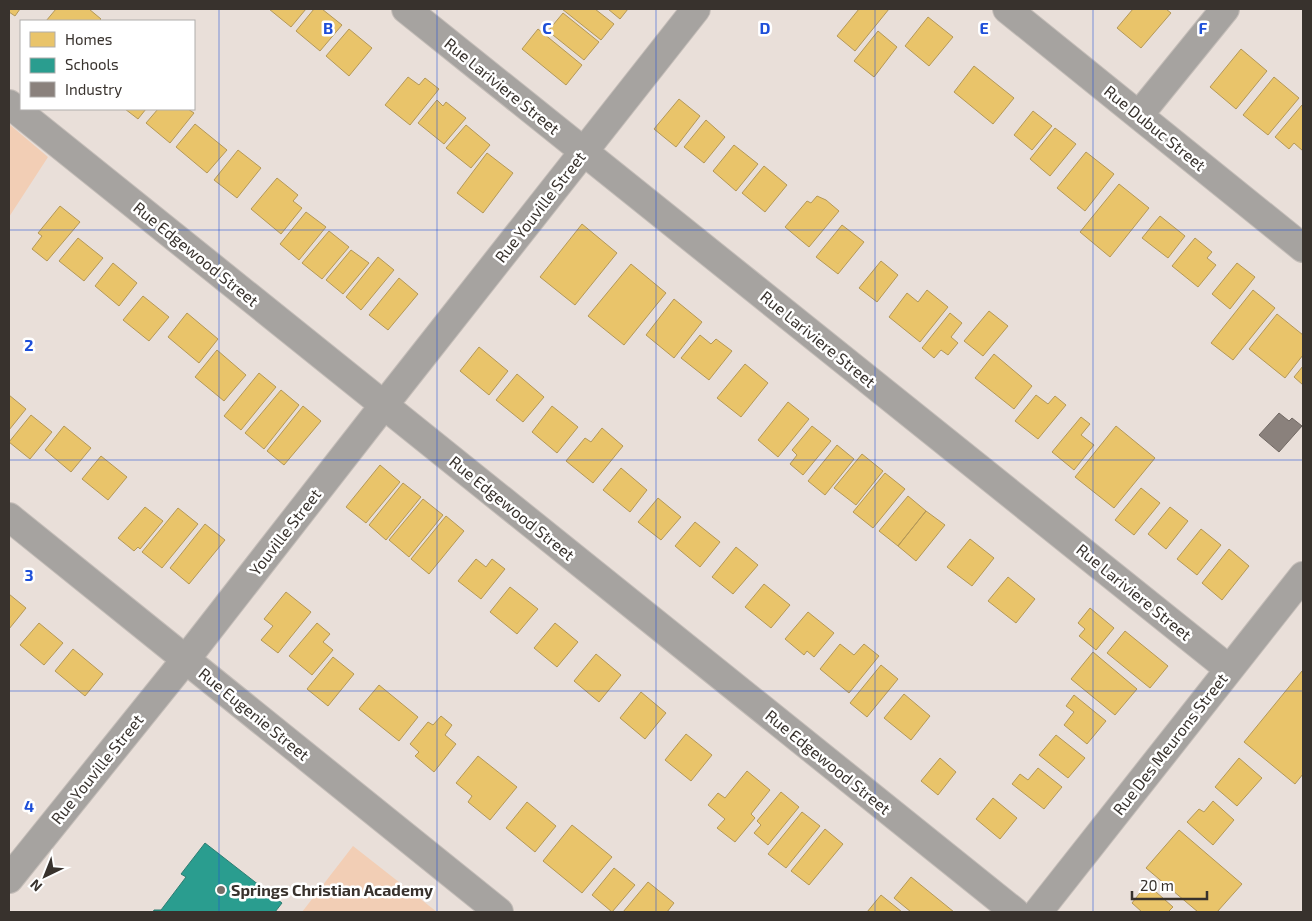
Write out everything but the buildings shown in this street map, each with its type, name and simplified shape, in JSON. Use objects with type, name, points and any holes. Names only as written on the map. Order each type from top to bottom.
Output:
[{"type":"street","name":"Rue Lariviere Street","points":[[406,9],[1229,669]]},
{"type":"street","name":"Rue Youville Street","points":[[384,405],[696,9]]},
{"type":"street","name":"Rue Dubuc Street","points":[[1007,9],[1303,248]]},
{"type":"street","points":[[1139,115],[1225,9]]},
{"type":"street","name":"Rue Edgewood Street","points":[[9,104],[1015,912]]},
{"type":"street","name":"Youville Street","points":[[186,659],[384,405]]},
{"type":"street","name":"Rue Eugenie Street","points":[[9,516],[499,912]]},
{"type":"street","name":"Rue Des Meurons Street","points":[[1038,912],[1303,576]]},
{"type":"street","name":"Rue Youville Street","points":[[9,879],[186,659]]},
{"type":"shaded area","points":[[9,124],[48,157],[9,217]]},
{"type":"shaded area","points":[[353,846],[437,912],[302,912]]},
{"type":"place","name":"Springs Christian Academy","points":[[221,890]]}]
